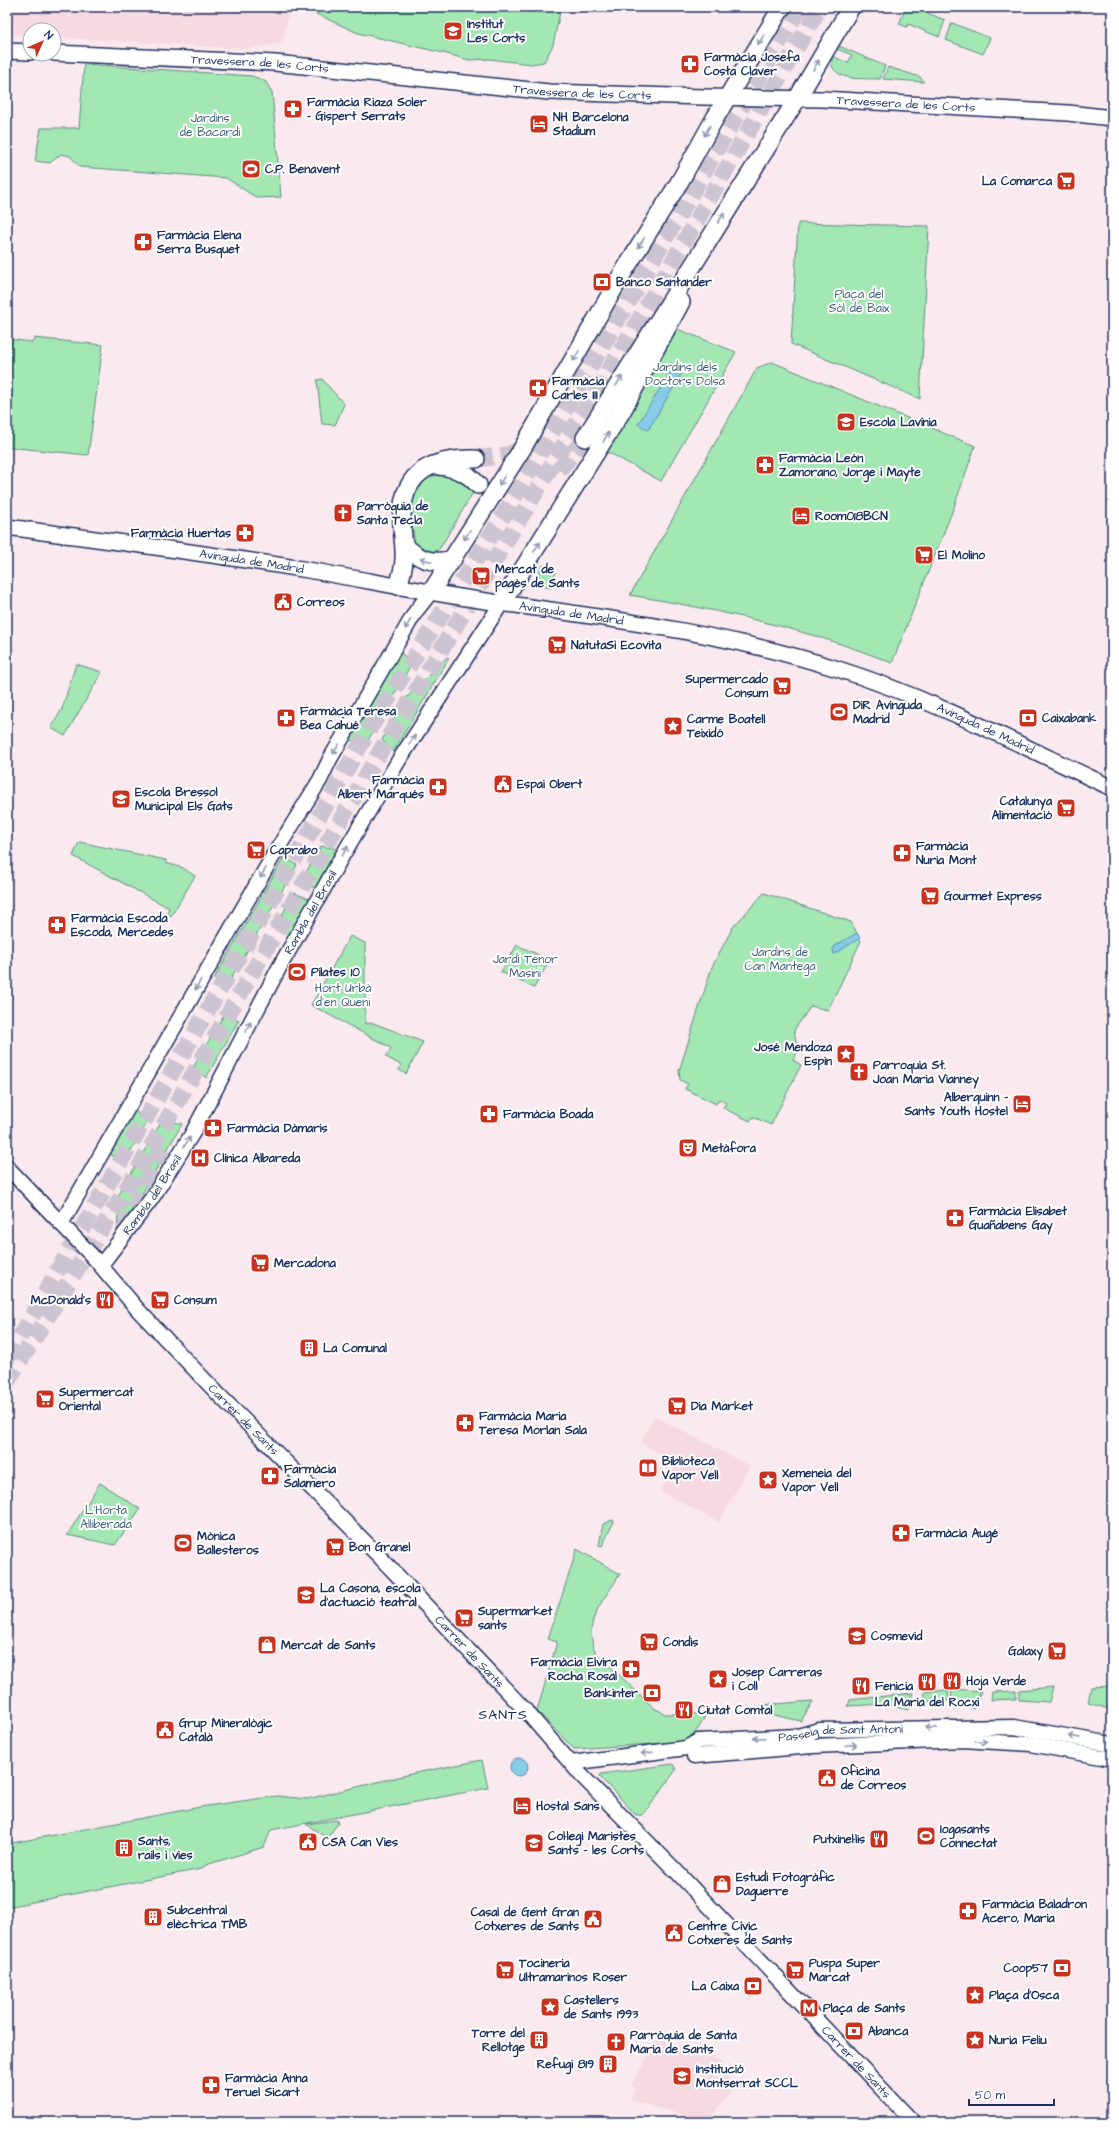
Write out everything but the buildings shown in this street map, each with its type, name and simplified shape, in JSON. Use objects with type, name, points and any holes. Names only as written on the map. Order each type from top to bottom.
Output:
[{"type":"main road","points":[[431,592],[522,449],[621,276],[680,181],[727,98],[782,7]]},
{"type":"main road","points":[[584,438],[797,99],[851,7]]},
{"type":"main road","points":[[7,51],[22,52]]},
{"type":"main road","name":"Travessera de les Corts","points":[[62,53],[276,63],[549,92],[727,98],[822,99],[1068,113],[1112,118]]},
{"type":"main road","points":[[501,604],[573,492],[632,393],[689,286],[695,262]]},
{"type":"main road","points":[[398,586],[404,567],[402,514],[407,487],[413,477],[421,470],[433,465],[462,458],[476,459]]},
{"type":"main road","points":[[433,465],[458,469],[467,473],[478,486]]},
{"type":"main road","name":"Avinguda de Madrid","points":[[7,527],[181,550],[501,604],[604,617],[697,633],[728,640],[839,669],[896,689],[1112,788]]},
{"type":"main road","points":[[404,544],[418,557],[424,559],[436,562],[453,559]]},
{"type":"street","points":[[61,1224],[273,856],[320,780],[330,758],[416,611],[431,592]]},
{"type":"street","name":"Rambla del Brasil","points":[[101,1265],[152,1198],[192,1134],[279,968],[360,826],[403,754],[501,604]]},
{"type":"street","name":"Carrer de Sants","points":[[7,1166],[101,1265],[139,1311],[220,1396],[377,1554],[526,1711],[571,1763],[913,2122]]},
{"type":"street","name":"Passeig de Sant Antoni","points":[[571,1763],[686,1748],[698,1742],[798,1736],[819,1730],[1014,1727],[1112,1744]]},
{"type":"street","name":"Passeig de Sant Antoni","points":[[694,1756],[812,1746],[962,1740],[1031,1744],[1112,1759]]},
{"type":"shaded area","points":[[7,7],[290,7],[282,43],[247,49],[62,37],[62,22],[22,22],[22,35],[7,34]]},
{"type":"shaded area","points":[[654,1416],[750,1466],[719,1522],[660,1491],[676,1463],[641,1443]]},
{"type":"shaded area","name":"Institució Montserrat SCCL","points":[[659,2035],[700,2057],[704,2051],[722,2063],[719,2069],[738,2084],[707,2122],[630,2100],[635,2088],[631,2086]]},
{"type":"green space","points":[[301,7],[561,7],[553,45],[544,62],[531,64],[489,59],[469,60],[358,33]]},
{"type":"green space","points":[[906,7],[912,7],[945,20],[939,37],[908,24],[907,27],[899,24]]},
{"type":"green space","points":[[952,23],[990,38],[983,54],[946,40]]},
{"type":"green space","points":[[839,46],[885,66],[880,79],[846,77],[836,71],[832,66],[832,56],[848,63],[852,55],[837,49]]},
{"type":"green space","name":"Jardins de Bacardí","points":[[84,64],[252,76],[265,81],[272,92],[281,197],[257,198],[226,178],[80,167],[70,156],[61,154],[50,163],[35,161],[41,128],[79,128]]},
{"type":"green space","points":[[888,67],[920,77],[924,82],[883,79]]},
{"type":"green space","name":"Plaça del Sòl de Baix","points":[[798,223],[929,226],[920,399],[791,344]]},
{"type":"green space","name":"Jardins dels Doctors Dolsa","points":[[672,327],[736,352],[661,481],[604,450]]},
{"type":"green space","points":[[34,338],[103,345],[88,455],[7,447],[7,339],[32,342]]},
{"type":"green space","points":[[772,362],[975,446],[954,507],[892,663],[861,651],[796,630],[730,614],[630,595],[757,368]]},
{"type":"green space","points":[[322,379],[344,404],[335,425],[322,424],[317,380]]},
{"type":"green space","points":[[434,473],[454,475],[474,491],[440,548],[429,552],[418,550],[414,538],[411,512],[412,497],[414,492],[423,481]]},
{"type":"green space","points":[[543,565],[556,572],[551,588],[545,587],[540,582],[538,577]]},
{"type":"green space","points":[[400,652],[412,663],[366,744],[350,740]]},
{"type":"green space","points":[[447,657],[449,658],[393,752],[382,740],[406,698]]},
{"type":"green space","points":[[76,664],[102,672],[65,736],[51,728],[62,709]]},
{"type":"green space","points":[[79,842],[166,860],[166,863],[183,868],[195,876],[171,916],[167,913],[169,908],[73,856]]},
{"type":"green space","points":[[321,846],[337,849],[315,888],[301,881]]},
{"type":"green space","points":[[284,857],[297,865],[226,987],[214,979]]},
{"type":"green space","points":[[294,893],[312,900],[291,937],[275,928]]},
{"type":"green space","name":"Jardins de Can Mantega","points":[[764,893],[851,922],[861,941],[828,1010],[811,1006],[794,1030],[798,1051],[793,1060],[801,1065],[771,1125],[753,1117],[750,1121],[723,1108],[726,1103],[719,1099],[716,1104],[685,1089],[688,1084],[680,1080],[679,1071],[712,967],[733,927]]},
{"type":"green space","name":"Hort Urbà d'en Queni","points":[[350,936],[365,943],[365,1024],[373,1023],[423,1042],[406,1074],[399,1070],[401,1065],[386,1057],[391,1048],[311,1005]]},
{"type":"green space","name":"Jardí Tenor Masini","points":[[517,945],[550,960],[534,988],[501,972]]},
{"type":"green space","points":[[225,1013],[239,1020],[206,1078],[194,1066]]},
{"type":"green space","points":[[134,1109],[147,1123],[124,1162],[108,1153]]},
{"type":"green space","points":[[163,1119],[182,1124],[142,1194],[117,1233],[119,1194]]},
{"type":"green space","name":"L'Horta Alliberada","points":[[100,1483],[140,1509],[115,1545],[67,1535]]},
{"type":"green space","points":[[612,1520],[614,1521],[602,1546],[599,1545],[603,1524]]},
{"type":"green space","points":[[577,1549],[620,1574],[601,1602],[593,1621],[591,1631],[592,1642],[596,1653],[654,1708],[665,1714],[706,1714],[697,1730],[683,1742],[574,1749],[537,1711],[557,1642],[548,1639]]},
{"type":"green space","points":[[1112,1686],[1112,1710],[1088,1703],[1091,1687]]},
{"type":"green space","points":[[1053,1687],[1049,1702],[1019,1700],[1019,1690]]},
{"type":"green space","points":[[951,1689],[981,1691],[974,1709],[952,1701]]},
{"type":"green space","points":[[948,1690],[949,1701],[925,1702],[925,1692]]},
{"type":"green space","points":[[1016,1691],[1016,1699],[991,1700],[992,1692]]},
{"type":"green space","points":[[913,1693],[908,1710],[886,1704],[848,1706],[850,1700]]},
{"type":"green space","points":[[813,1701],[801,1721],[760,1712],[761,1705]]},
{"type":"green space","points":[[482,1760],[488,1788],[271,1830],[264,1847],[206,1865],[201,1869],[7,1907],[7,1844],[200,1807],[277,1796],[307,1799],[415,1773]]},
{"type":"green space","points":[[673,1764],[676,1770],[643,1815],[636,1815],[600,1777],[601,1774]]},
{"type":"green space","points":[[337,1820],[338,1823],[327,1838],[306,1824]]},
{"type":"water","points":[[676,363],[685,368],[648,430],[638,424]]},
{"type":"water","points":[[857,933],[860,938],[834,954],[833,949],[835,946]]},
{"type":"water","points":[[519,1758],[525,1761],[528,1767],[525,1773],[519,1776],[513,1773],[510,1767],[513,1761]]},
{"type":"tunnel","points":[[7,1359],[373,723],[503,516],[800,7]]},
{"type":"tunnel","points":[[7,1382],[135,1175],[394,728],[642,315],[820,7]]},
{"type":"tunnel","points":[[559,470],[585,438]]},
{"type":"tunnel","points":[[476,459],[507,455],[529,447]]},
{"type":"tunnel","points":[[124,1231],[166,1140]]},
{"type":"place","name":"Institut Les Corts","points":[[453,31]]},
{"type":"place","name":"Farmàcia Josefa Costa Claver","points":[[690,64]]},
{"type":"place","name":"Farmàcia Riaza Soler - Gispert Serrats","points":[[293,109]]},
{"type":"place","name":"NH Barcelona Stadium","points":[[539,124]]},
{"type":"place","name":"C.P. Benavent","points":[[251,169]]},
{"type":"place","name":"La Comarca","points":[[1066,181]]},
{"type":"place","name":"Farmàcia Elena Serra Busquet","points":[[143,242]]},
{"type":"place","name":"Banco Santander","points":[[602,282]]},
{"type":"place","name":"Farmàcia Carles III","points":[[538,388]]},
{"type":"place","name":"Escola Lavínia","points":[[846,422]]},
{"type":"place","name":"Farmàcia León Zamorano, Jorge i Mayte","points":[[765,465]]},
{"type":"place","name":"Parròquia de Santa Tecla","points":[[343,513]]},
{"type":"place","name":"Room018BCN","points":[[801,516]]},
{"type":"place","name":"Farmàcia Huertas","points":[[245,533]]},
{"type":"place","name":"El Molino","points":[[924,555]]},
{"type":"place","name":"Mercat de pagès de Sants","points":[[481,576]]},
{"type":"place","name":"Correos","points":[[283,602]]},
{"type":"place","name":"NatutaSì Ecovita","points":[[557,645]]},
{"type":"place","name":"Supermercado Consum","points":[[782,686]]},
{"type":"place","name":"DiR Avinguda Madrid","points":[[839,712]]},
{"type":"place","name":"Farmàcia Teresa Bea Cahué","points":[[286,718]]},
{"type":"place","name":"Caixabank","points":[[1028,718]]},
{"type":"place","name":"Carme Boatell Teixidó","points":[[673,726]]},
{"type":"place","name":"Espai Obert","points":[[503,784]]},
{"type":"place","name":"Farmàcia Albert Marqués","points":[[438,787]]},
{"type":"place","name":"Escola Bressol Municipal Els Gats","points":[[121,799]]},
{"type":"place","name":"Catalunya Alimentació","points":[[1066,808]]},
{"type":"place","name":"Caprabo","points":[[256,850]]},
{"type":"place","name":"Farmàcia Nuria Mont","points":[[902,853]]},
{"type":"place","name":"Gourmet Express","points":[[930,896]]},
{"type":"place","name":"Farmàcia Escoda Escoda, Mercedes","points":[[57,925]]},
{"type":"place","name":"Pilates 10","points":[[297,972]]},
{"type":"place","name":"José Mendoza Espin","points":[[846,1054]]},
{"type":"place","name":"Parroquia St. Joan Maria Vianney","points":[[859,1072]]},
{"type":"place","name":"Alberguinn - Sants Youth Hostel","points":[[1022,1104]]},
{"type":"place","name":"Farmàcia Boada","points":[[489,1114]]},
{"type":"place","name":"Farmàcia Dàmaris","points":[[213,1128]]},
{"type":"place","name":"Metàfora","points":[[688,1148]]},
{"type":"place","name":"Clínica Albareda","points":[[200,1158]]},
{"type":"place","name":"Farmàcia Elisabet Guañabens Gay","points":[[955,1218]]},
{"type":"place","name":"Mercadona","points":[[260,1263]]},
{"type":"place","name":"McDonald's","points":[[105,1300]]},
{"type":"place","name":"Consum","points":[[160,1300]]},
{"type":"place","name":"La Comunal","points":[[309,1348]]},
{"type":"place","name":"Supermercat Oriental","points":[[45,1399]]},
{"type":"place","name":"Dia Market","points":[[677,1406]]},
{"type":"place","name":"Farmàcia Maria Teresa Morlan Sala","points":[[465,1423]]},
{"type":"place","name":"Biblioteca Vapor Vell","points":[[648,1468]]},
{"type":"place","name":"Farmàcia Salamero","points":[[270,1476]]},
{"type":"place","name":"Xemeneia del Vapor Vell","points":[[768,1480]]},
{"type":"place","name":"Farmàcia Augé","points":[[901,1533]]},
{"type":"place","name":"Mònica Ballesteros","points":[[183,1543]]},
{"type":"place","name":"Bon Granel","points":[[335,1547]]},
{"type":"place","name":"La Casona, escola d'actuació teatral","points":[[306,1595]]},
{"type":"place","name":"Supermarket sants","points":[[464,1618]]},
{"type":"place","name":"Cosmevid","points":[[857,1636]]},
{"type":"place","name":"Condis","points":[[649,1642]]},
{"type":"place","name":"Mercat de Sants","points":[[267,1645]]},
{"type":"place","name":"Galaxy","points":[[1057,1651]]},
{"type":"place","name":"Farmàcia Elvira Rocha Rosal","points":[[631,1669]]},
{"type":"place","name":"Josep Carreras i Coll","points":[[718,1679]]},
{"type":"place","name":"Hoja Verde","points":[[952,1681]]},
{"type":"place","name":"La Maria del Rocxi","points":[[927,1682]]},
{"type":"place","name":"Fenicia","points":[[861,1686]]},
{"type":"place","name":"Bankinter","points":[[652,1693]]},
{"type":"place","name":"Ciutat Comtal","points":[[684,1710]]},
{"type":"place","name":"Grup Mineralògic Català","points":[[165,1730]]},
{"type":"place","name":"Oficina de Correos","points":[[827,1778]]},
{"type":"place","name":"Hostal Sans","points":[[522,1806]]},
{"type":"place","name":"Iogasants Connectat","points":[[926,1836]]},
{"type":"place","name":"Putxinel·lis","points":[[879,1839]]},
{"type":"place","name":"CSA Can Vies","points":[[308,1842]]},
{"type":"place","name":"Col·legi Maristes Sants - les Corts","points":[[534,1843]]},
{"type":"place","name":"Sants, rails i vies","points":[[124,1848]]},
{"type":"place","name":"Estudi Fotogràfic Daguerre","points":[[722,1884]]},
{"type":"place","name":"Farmàcia Baladron Acero, Maria","points":[[968,1911]]},
{"type":"place","name":"Subcentral elèctrica TMB","points":[[153,1917]]},
{"type":"place","name":"Casal de Gent Gran Cotxeres de Sants","points":[[593,1919]]},
{"type":"place","name":"Centre Cívic Cotxeres de Sants","points":[[674,1933]]},
{"type":"place","name":"Coop57","points":[[1062,1968]]},
{"type":"place","name":"Tocineria Ultramarinos Roser","points":[[505,1970]]},
{"type":"place","name":"Puspa Super Marcat","points":[[795,1970]]},
{"type":"place","name":"La Caixa","points":[[753,1986]]},
{"type":"place","name":"Plaça d'Osca","points":[[975,1995]]},
{"type":"place","name":"Castellers de Sants 1993","points":[[550,2007]]},
{"type":"place","name":"Plaça de Sants","points":[[809,2008]]},
{"type":"place","name":"Abanca","points":[[854,2031]]},
{"type":"place","name":"Torre del Rellotge","points":[[539,2040]]},
{"type":"place","name":"Nuria Feliu","points":[[975,2040]]},
{"type":"place","name":"Parròquia de Santa Maria de Sants","points":[[616,2042]]},
{"type":"place","name":"Refugi 819","points":[[608,2064]]},
{"type":"place","name":"Institució Montserrat SCCL","points":[[682,2076]]},
{"type":"place","name":"Farmàcia Anna Teruel Sicart","points":[[211,2085]]},
{"type":"district","name":"SANTS","points":[[503,1714]]}]
